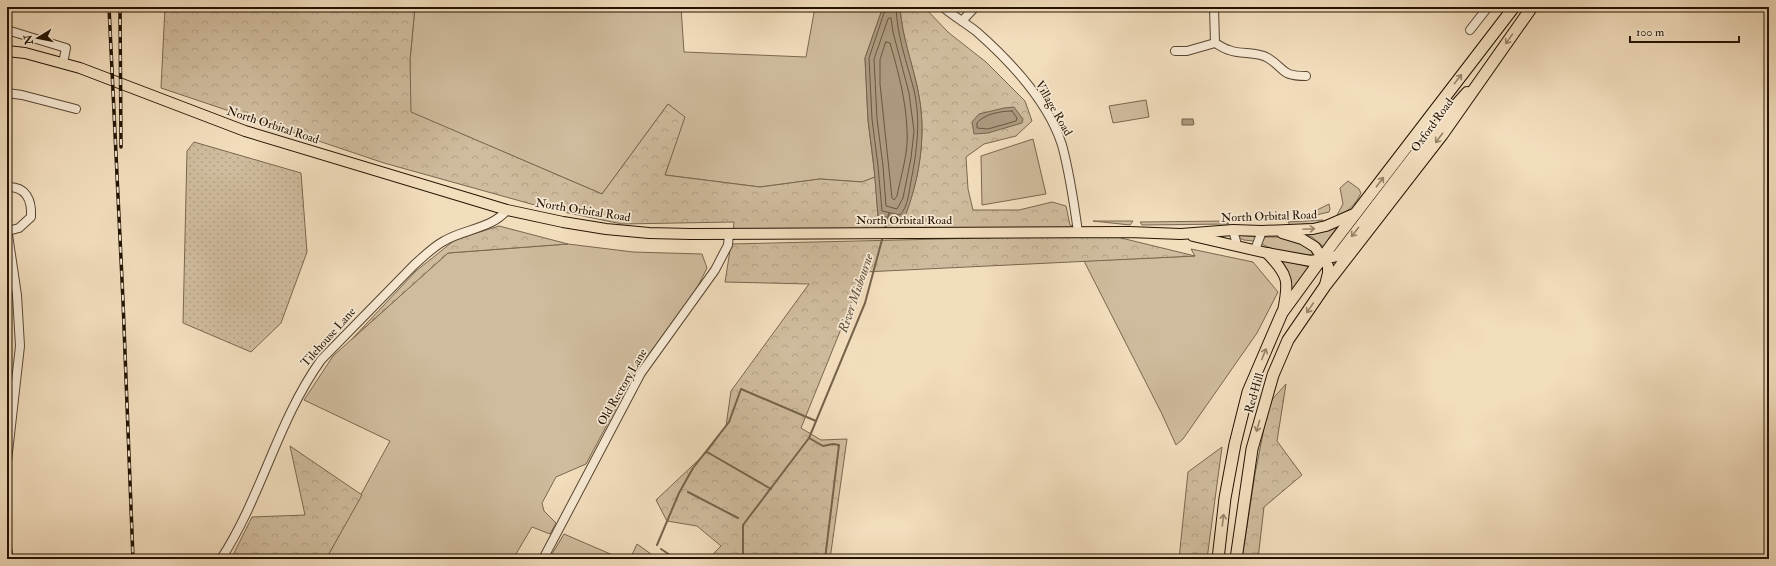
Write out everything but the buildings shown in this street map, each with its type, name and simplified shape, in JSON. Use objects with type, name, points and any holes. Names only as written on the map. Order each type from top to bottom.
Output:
[{"type":"highway","name":"Oxford Road","points":[[1322,258],[1514,7]]},
{"type":"highway","name":"Oxford Road","points":[[1349,254],[1442,135],[1532,7]]},
{"type":"highway","name":"Red Hill","points":[[1236,559],[1252,449],[1273,375],[1288,340],[1349,254]]},
{"type":"highway","name":"Red Hill","points":[[1218,559],[1225,498],[1234,444],[1248,392],[1282,313],[1303,282],[1322,258]]},
{"type":"main road","name":"North Orbital Road","points":[[7,51],[25,53],[63,62],[99,74],[245,131],[507,210],[563,222],[606,229],[649,233],[1078,232],[1181,234],[1232,230],[1266,231],[1313,229],[1332,219],[1356,213]]},
{"type":"main road","name":"North Orbital Road","points":[[1181,234],[1311,261],[1337,256],[1434,129],[1486,72]]},
{"type":"main road","points":[[1266,231],[1293,235],[1311,243],[1328,266],[1325,286]]},
{"type":"main road","points":[[1267,253],[1280,267],[1284,276],[1286,294],[1282,313]]},
{"type":"street","name":"Village Road","points":[[942,7],[976,31],[1004,58],[1027,84],[1051,122],[1061,144],[1072,185],[1078,232]]},
{"type":"street","points":[[962,21],[975,7]]},
{"type":"street","points":[[1214,7],[1215,43]]},
{"type":"street","points":[[1470,30],[1488,7]]},
{"type":"street","points":[[7,30],[66,48],[63,62]]},
{"type":"street","points":[[1175,51],[1187,51],[1215,43],[1229,51],[1249,52],[1268,58],[1282,72],[1293,76],[1306,76]]},
{"type":"street","points":[[7,93],[22,95],[76,109]]},
{"type":"street","points":[[7,187],[20,189],[25,192],[30,199],[32,207],[31,217],[19,228],[8,234],[17,295],[20,346],[7,461]]},
{"type":"street","name":"Tilehouse Lane","points":[[221,559],[255,494],[285,422],[309,377],[321,360],[414,264],[431,250],[444,241],[494,221],[507,210]]},
{"type":"street","points":[[1232,230],[1236,246]]},
{"type":"street","points":[[1255,250],[1266,231]]},
{"type":"street","name":"Old Rectory Lane","points":[[543,559],[641,373],[715,270],[728,245],[729,233]]},
{"type":"street","points":[[7,548],[9,559]]},
{"type":"green space","points":[[165,7],[415,7],[410,60],[411,112],[602,194],[668,104],[685,117],[665,175],[760,187],[820,179],[862,182],[875,177],[878,216],[903,219],[918,172],[922,139],[922,123],[921,107],[916,80],[905,39],[900,7],[924,7],[949,33],[986,62],[1025,101],[1032,121],[1016,136],[984,144],[966,157],[968,189],[973,210],[1019,210],[1052,202],[1066,206],[1070,225],[1085,229],[733,233],[734,222],[622,224],[549,209],[384,163],[161,88]]},
{"type":"green space","points":[[415,7],[681,7],[684,52],[806,57],[815,7],[883,7],[865,58],[868,120],[875,177],[862,182],[820,179],[760,187],[665,175],[684,117],[668,104],[602,194],[410,112],[410,60]]},
{"type":"green space","points":[[1146,100],[1149,117],[1113,123],[1109,106]]},
{"type":"green space","points":[[1033,139],[1046,194],[982,205],[981,156]]},
{"type":"green space","points":[[194,142],[301,173],[307,252],[281,323],[251,352],[183,323],[187,151]]},
{"type":"green space","points":[[1348,181],[1359,189],[1361,193],[1351,208],[1336,217],[1343,204],[1340,188]]},
{"type":"green space","points":[[1329,204],[1329,212],[1316,215],[1315,211]]},
{"type":"green space","points":[[1323,220],[1324,223],[1290,225],[1288,222]]},
{"type":"green space","points":[[1093,221],[1133,221],[1130,225]]},
{"type":"green space","points":[[1225,221],[1229,224],[1142,225],[1140,222]]},
{"type":"green space","points":[[499,226],[568,244],[448,253],[351,340],[416,271],[456,239]]},
{"type":"green space","points":[[1341,226],[1325,248],[1312,237],[1301,233],[1327,231]]},
{"type":"green space","points":[[1109,235],[1195,256],[864,272],[801,428],[821,440],[847,439],[830,559],[708,559],[721,546],[697,526],[667,521],[656,500],[707,452],[726,426],[731,391],[809,284],[725,282],[731,244]]},
{"type":"green space","points":[[1239,235],[1258,237],[1253,241],[1239,238]]},
{"type":"green space","points":[[1265,237],[1280,237],[1302,243],[1317,255],[1288,252],[1268,247],[1261,244]]},
{"type":"green space","points":[[568,244],[633,252],[702,254],[707,268],[695,292],[632,378],[586,464],[556,477],[542,503],[544,511],[556,523],[550,534],[532,527],[513,559],[326,559],[390,441],[304,400],[333,356],[448,253]]},
{"type":"green space","points":[[1191,249],[1253,262],[1278,292],[1257,333],[1183,439],[1176,445],[1161,412],[1084,261],[1195,256]]},
{"type":"green space","points":[[1276,259],[1310,267],[1289,295]]},
{"type":"green space","points":[[1286,384],[1277,441],[1302,475],[1264,507],[1258,559],[1242,559],[1255,474],[1269,403]]},
{"type":"green space","points":[[290,446],[362,495],[326,559],[231,559],[252,517],[305,515]]},
{"type":"green space","points":[[1222,447],[1207,559],[1179,559],[1188,472]]},
{"type":"green space","points":[[564,534],[622,559],[549,559]]},
{"type":"green space","points":[[637,544],[651,554],[654,559],[630,559]]},
{"type":"water","points":[[883,7],[900,7],[903,29],[921,107],[922,139],[918,172],[910,204],[904,219],[878,216],[868,120],[865,58]]},
{"type":"water","points":[[1014,107],[1023,119],[1022,123],[988,133],[974,134],[972,122],[979,114]]},
{"type":"water","points":[[1182,119],[1193,119],[1194,124],[1182,125]]},
{"type":"waterway","name":"River Misbourne","points":[[885,229],[889,214]]},
{"type":"waterway","name":"River Misbourne","points":[[743,559],[743,525],[809,438],[865,303],[883,236]]},
{"type":"waterway","points":[[657,545],[679,493],[693,468],[729,422],[741,389],[816,421]]},
{"type":"waterway","points":[[809,438],[823,446],[833,444],[839,445],[825,559]]},
{"type":"waterway","points":[[707,452],[771,489]]},
{"type":"waterway","points":[[688,492],[738,518]]},
{"type":"waterway","points":[[661,549],[676,559]]},
{"type":"railway","points":[[109,7],[123,301],[133,559]]},
{"type":"railway","points":[[120,7],[121,147]]}]
